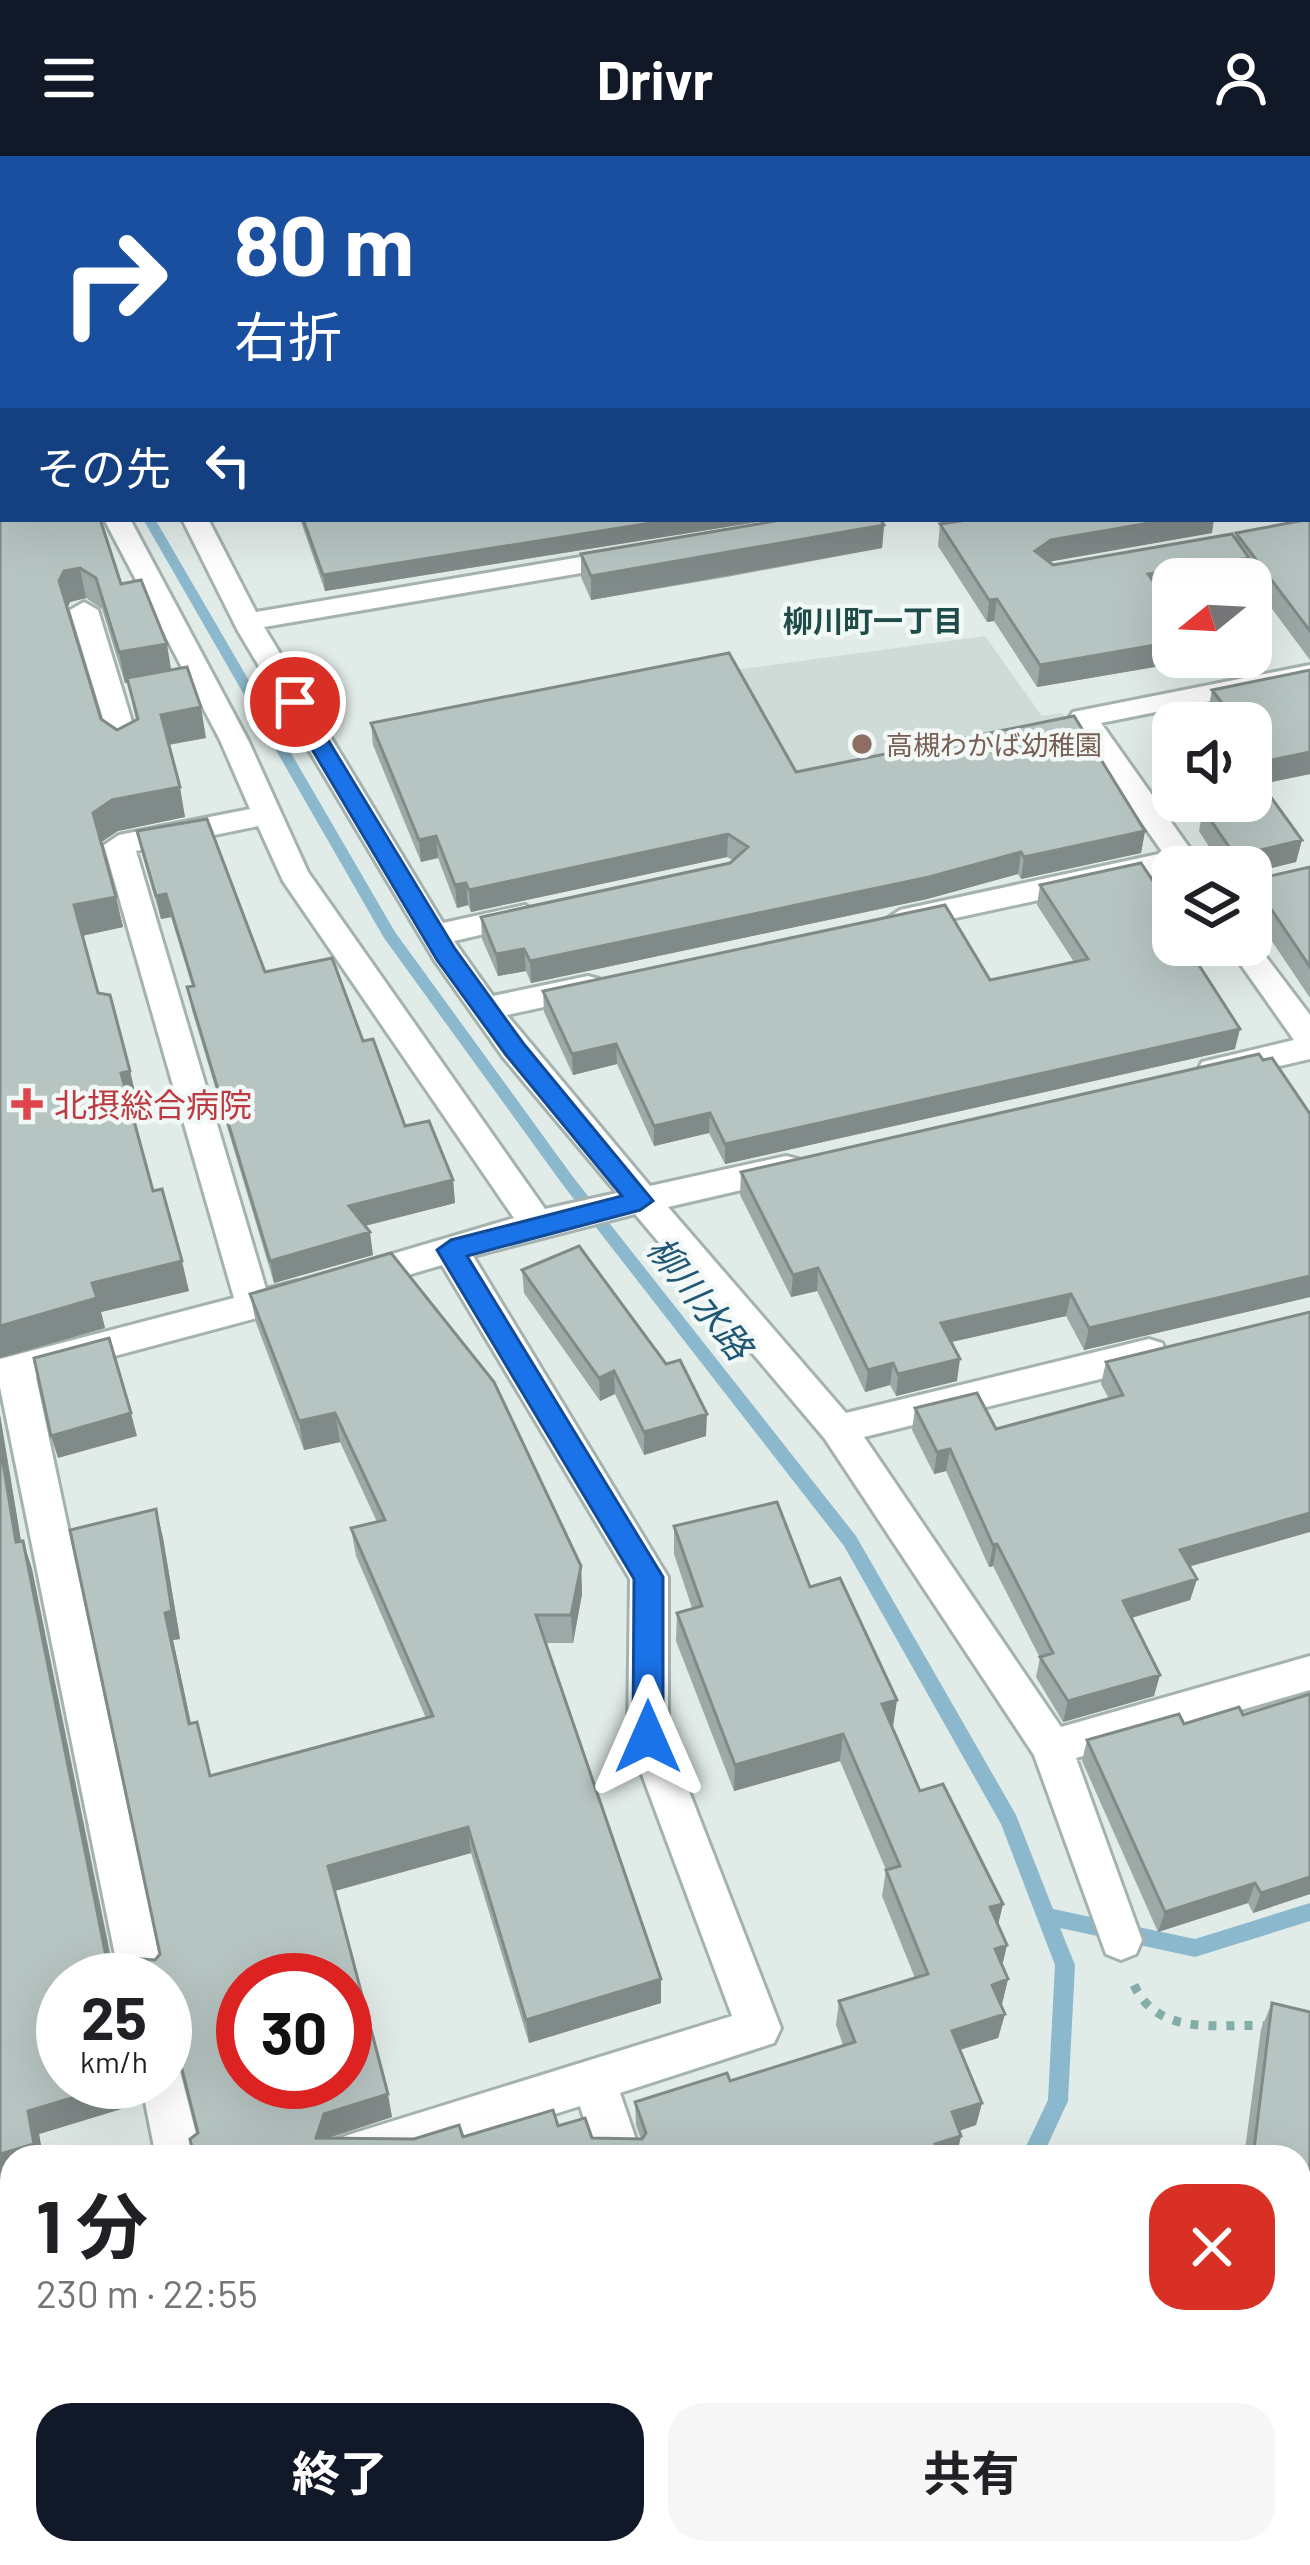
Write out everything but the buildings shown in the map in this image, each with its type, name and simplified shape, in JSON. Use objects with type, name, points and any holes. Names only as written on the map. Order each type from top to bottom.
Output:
[{"type":"street","points":[[118,522],[193,684],[267,815],[294,874],[549,1222]]},
{"type":"street","points":[[197,522],[247,622],[435,935],[486,1009],[632,1203],[838,1429],[1052,1747],[1121,1940]]},
{"type":"street","points":[[247,622],[665,550]]},
{"type":"street","points":[[84,610],[123,697],[126,748]]},
{"type":"street","points":[[1173,846],[1083,718],[1310,673]]},
{"type":"street","points":[[254,1306],[119,845],[267,815]]},
{"type":"street","points":[[880,924],[1152,870]]},
{"type":"street","points":[[435,935],[548,910]]},
{"type":"street","points":[[1259,966],[1310,1039]]},
{"type":"street","points":[[486,1009],[625,979]]},
{"type":"street","points":[[1172,1080],[1310,1048]]},
{"type":"street","points":[[136,1953],[8,1370],[549,1222],[825,1159]]},
{"type":"street","points":[[387,2145],[759,2028],[648,1737],[649,1577],[451,1250]]},
{"type":"street","points":[[838,1429],[1175,1347]]},
{"type":"street","points":[[1052,1747],[1310,1673]]},
{"type":"street","points":[[594,2081],[615,2145]]},
{"type":"street","points":[[168,2109],[176,2145]]},
{"type":"path","points":[[1121,1940],[1138,1998],[1166,2023],[1272,2027]]},
{"type":"shaded area","name":"高槻わかば幼稚園","points":[[985,636],[1042,716],[1062,713],[1124,803],[857,856],[662,740],[735,670]]},
{"type":"waterway","name":"柳川水路","points":[[151,522],[389,935],[568,1181],[850,1541],[1009,1821],[1065,1965],[1058,2101],[1037,2145]]},
{"type":"waterway","points":[[1046,1916],[1195,1948],[1310,1912]]},
{"type":"place","name":"高槻わかば幼稚園","points":[[862,744]]},
{"type":"place","name":"北摂総合病院","points":[[27,1104]]},
{"type":"district","name":"柳川町一丁目","points":[[873,620]]},
{"type":"route","points":[[295,702],[446,954],[514,1049],[640,1201],[451,1250],[649,1577],[648,1737]]}]
